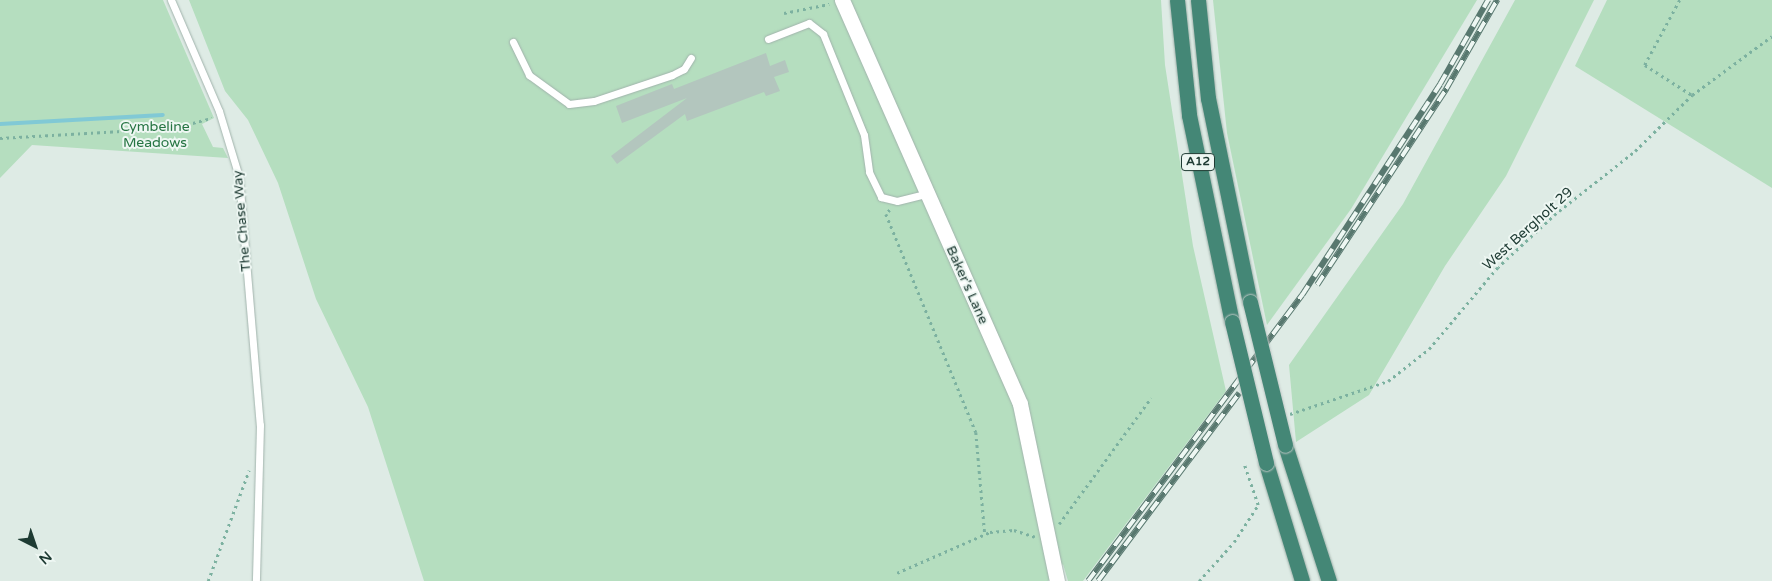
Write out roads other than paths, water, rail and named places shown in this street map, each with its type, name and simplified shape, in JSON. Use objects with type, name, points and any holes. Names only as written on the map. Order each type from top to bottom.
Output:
[{"type":"highway","name":"A12","points":[[1177,0],[1189,115],[1232,322],[1266,462],[1302,581]]},
{"type":"highway","name":"A12","points":[[1198,0],[1208,98],[1250,302],[1285,445],[1329,581]]},
{"type":"street","name":"Baker's Lane","points":[[842,1],[1020,404],[1057,581]]},
{"type":"lane","name":"The Chase Way","points":[[171,0],[221,117],[240,177],[260,425],[256,581]]},
{"type":"lane","points":[[768,39],[808,23],[823,34],[864,135],[869,172],[881,197],[897,200],[926,194]]},
{"type":"lane","points":[[513,42],[529,75],[569,104],[594,101],[664,78],[684,69],[691,58]]},
{"type":"waterway","points":[[0,124],[163,115]]},
{"type":"railway","points":[[1088,581],[1302,295],[1440,84],[1488,0]]},
{"type":"railway","points":[[1317,285],[1446,89],[1497,0]]},
{"type":"railway","points":[[1098,581],[1239,393]]},
{"type":"park label","name":"Cymbeline Meadows","points":[[155,136]]}]
